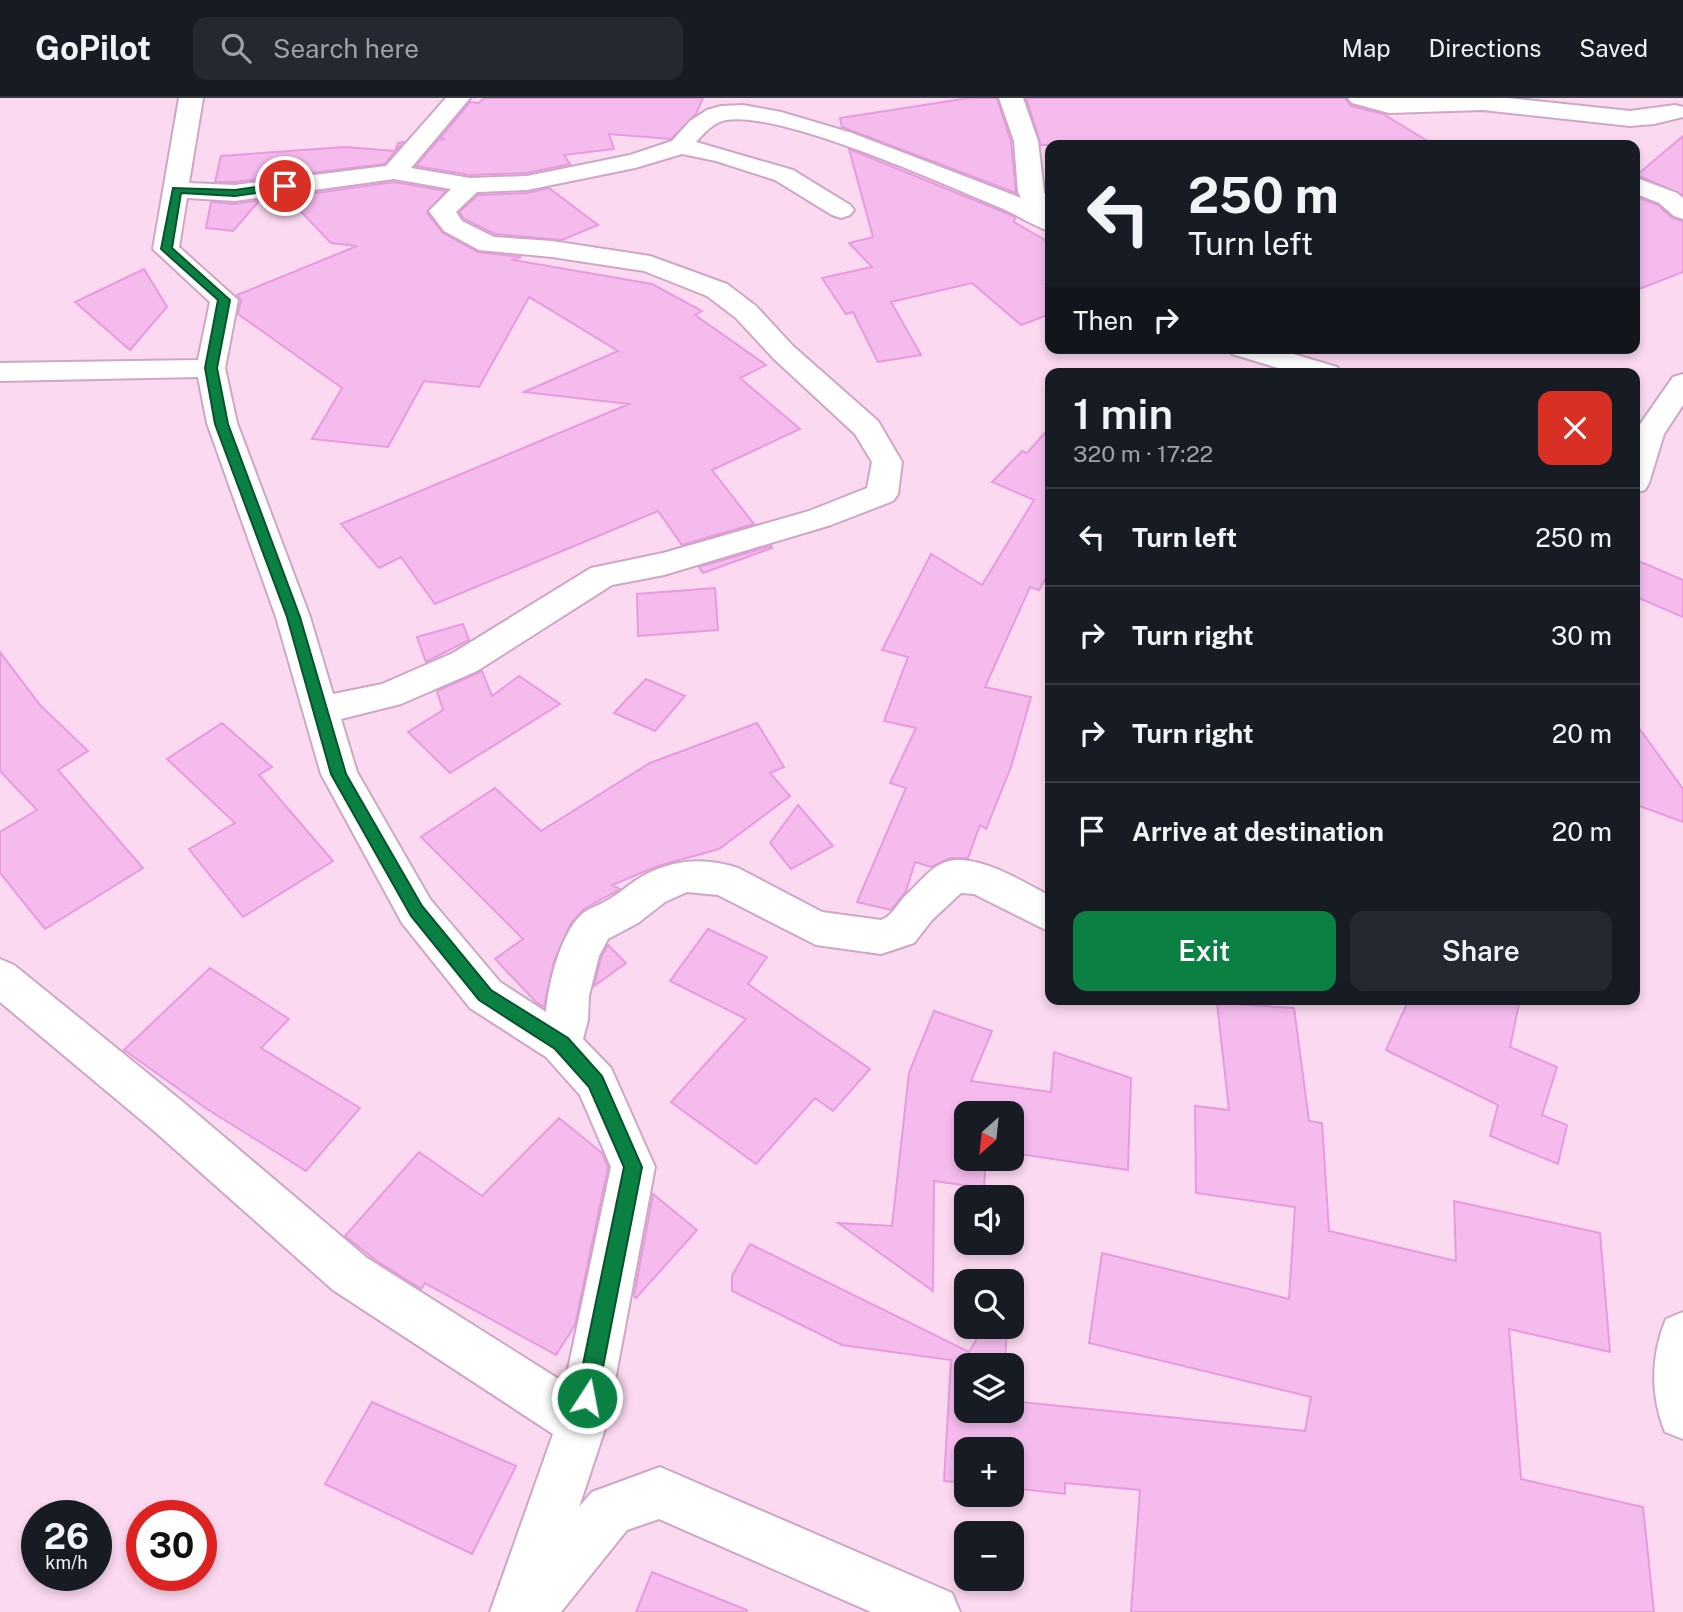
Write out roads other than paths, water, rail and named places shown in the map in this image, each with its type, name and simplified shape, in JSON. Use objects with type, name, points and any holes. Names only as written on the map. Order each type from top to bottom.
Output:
[{"type":"street","points":[[191,98],[166,249],[224,300],[211,368],[222,424],[293,617],[339,774],[416,911],[485,995],[561,1044],[596,1082],[633,1167],[582,1423],[517,1612]]},
{"type":"street","points":[[394,172],[458,98]]},
{"type":"street","points":[[1011,98],[1026,141],[1031,192],[1045,217]]},
{"type":"street","points":[[1360,98],[1373,104],[1405,107],[1483,103],[1533,106],[1591,116],[1657,118],[1675,112]]},
{"type":"street","points":[[681,146],[691,132],[720,113],[750,112],[872,148],[1045,220]]},
{"type":"street","points":[[176,190],[235,193],[394,172],[470,185],[527,183],[635,161],[681,146],[722,155],[784,175],[841,210]]},
{"type":"street","points":[[321,710],[389,695],[466,662],[603,576],[664,564],[820,517],[882,494],[887,462],[867,428],[783,352],[746,312],[717,290],[650,264],[552,249],[488,244],[453,226],[442,211],[470,185]]},
{"type":"street","points":[[1640,186],[1668,198],[1683,211]]},
{"type":"street","points":[[1262,354],[1310,368]]},
{"type":"street","points":[[0,372],[211,368]]},
{"type":"street","points":[[1640,463],[1649,434],[1683,383]]},
{"type":"street","points":[[561,1044],[568,1020],[568,996],[579,954],[594,927],[624,911],[651,891],[684,876],[724,878],[817,928],[881,937],[900,931],[918,908],[953,876],[980,880],[1045,912]]},
{"type":"street","points":[[0,977],[350,1274],[582,1423]]},
{"type":"street","points":[[1683,1336],[1678,1365],[1683,1414]]},
{"type":"street","points":[[527,1612],[610,1510],[660,1493],[933,1612]]}]
